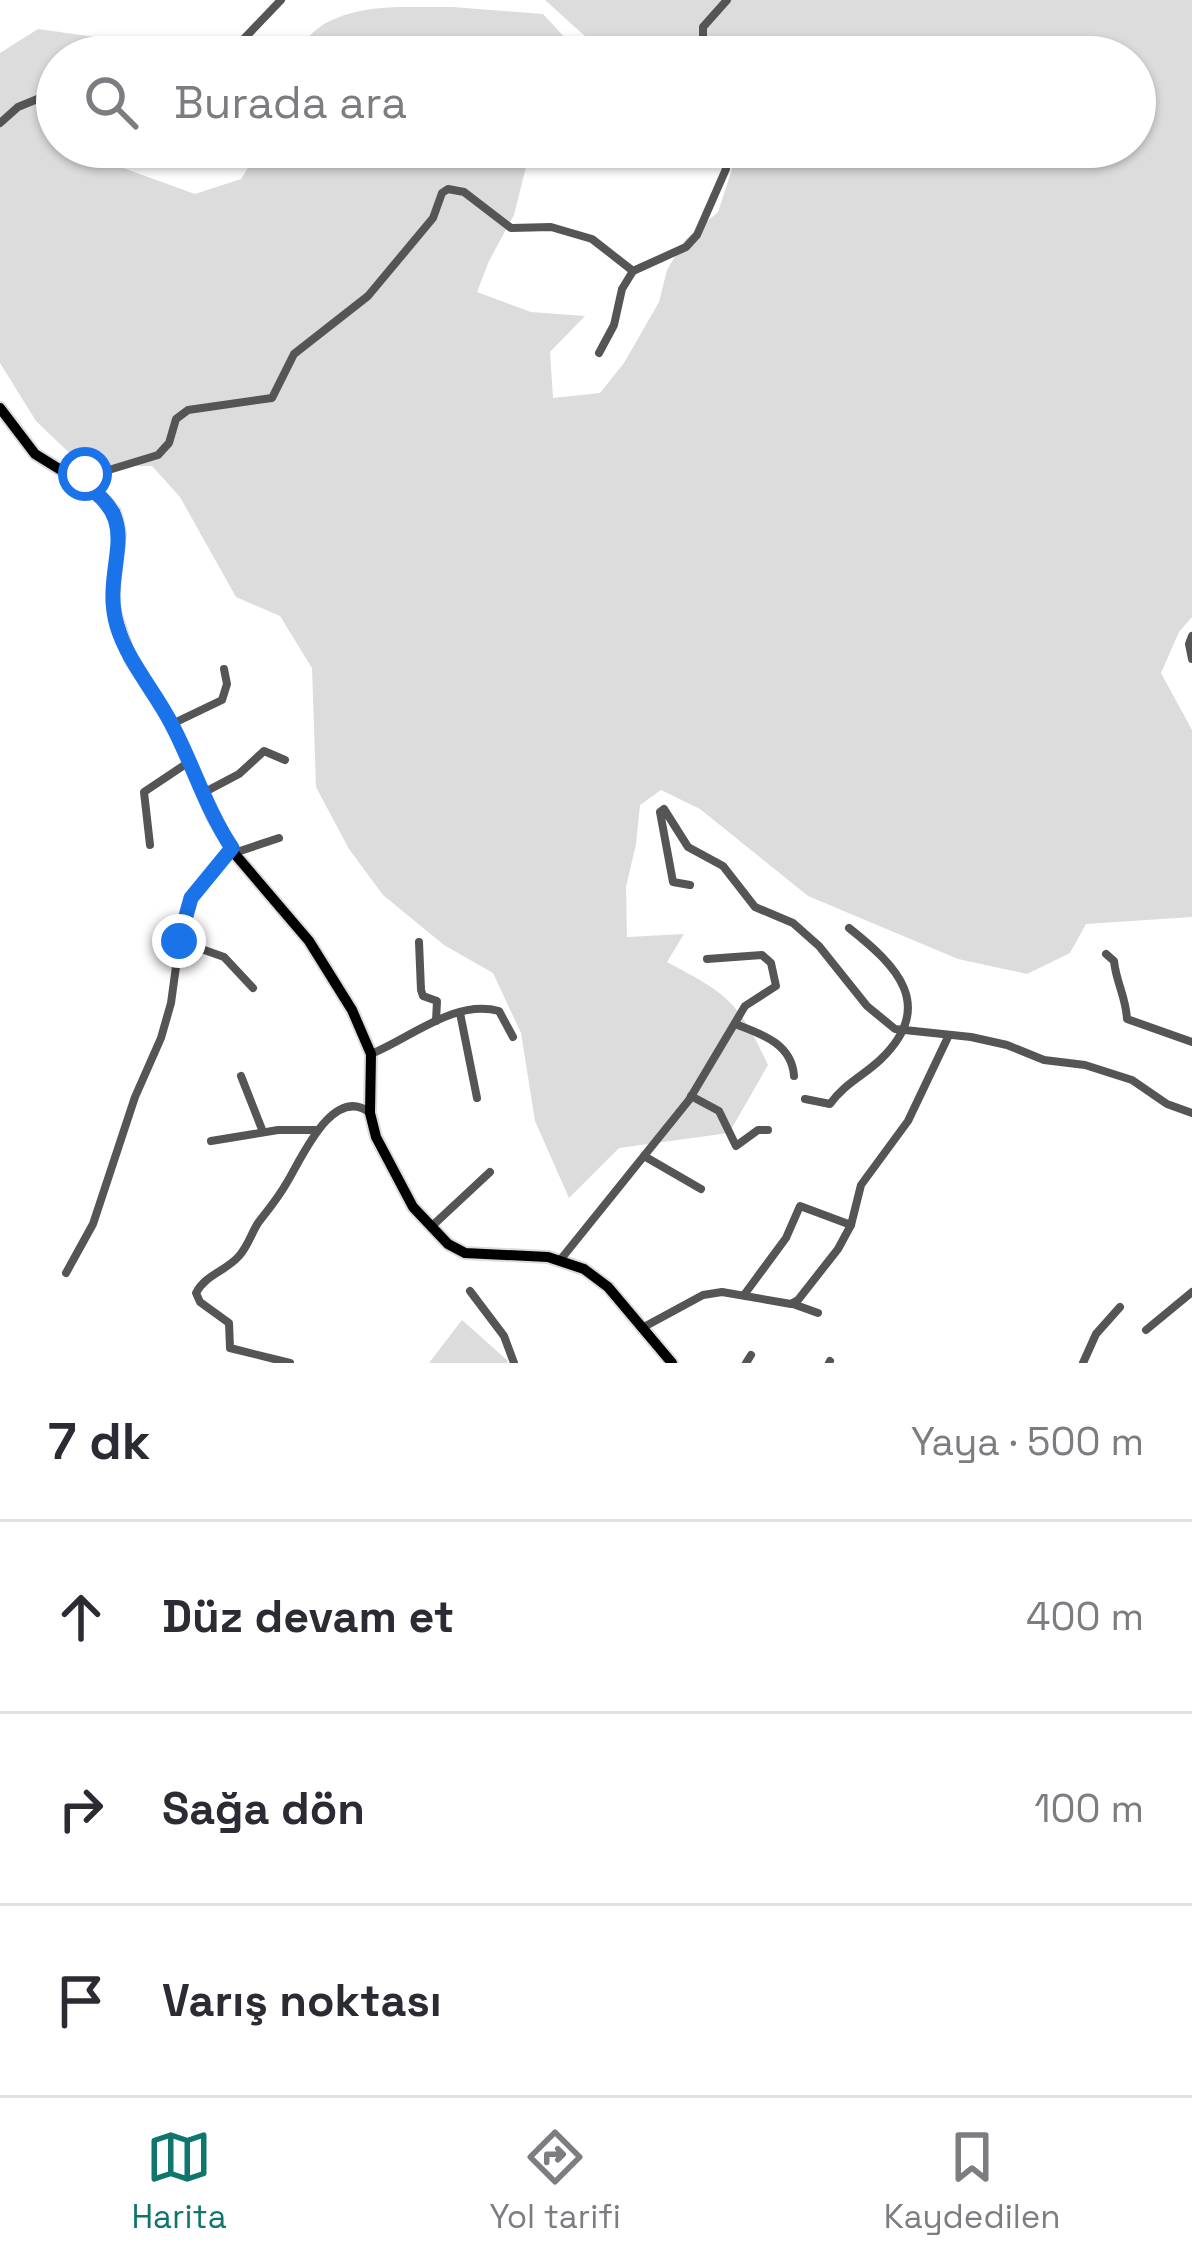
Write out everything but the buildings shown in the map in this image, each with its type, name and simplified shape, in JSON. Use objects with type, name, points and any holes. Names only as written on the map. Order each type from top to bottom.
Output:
[{"type":"main road","points":[[0,408],[35,454],[98,493],[117,518],[120,533],[112,589],[117,625],[130,659],[172,724],[233,851],[309,940],[352,1010],[371,1054],[370,1114],[376,1137],[396,1178],[430,1228],[465,1253],[561,1259],[602,1281],[672,1363]]},
{"type":"street","points":[[246,36],[280,0]]},
{"type":"street","points":[[703,36],[703,27],[727,0]]},
{"type":"street","points":[[0,123],[18,106],[36,99]]},
{"type":"street","points":[[598,353],[614,325],[622,289],[633,271],[686,247],[698,236],[726,168]]},
{"type":"street","points":[[76,480],[158,455],[170,443],[176,419],[188,410],[272,398],[294,354],[368,296],[430,221],[446,190],[464,192],[512,228],[550,227],[592,239],[633,271]]},
{"type":"street","points":[[1192,636],[1192,659]]},
{"type":"street","points":[[172,724],[224,698],[224,669]]},
{"type":"street","points":[[203,793],[239,774],[264,752],[285,760]]},
{"type":"street","points":[[150,845],[144,792],[190,761]]},
{"type":"street","points":[[690,885],[673,882],[660,812],[664,809],[688,847],[723,866],[755,907],[793,923],[819,946],[882,1021],[903,1032],[971,1037],[1044,1060],[1085,1064],[1132,1080],[1167,1104],[1192,1112]]},
{"type":"street","points":[[66,1273],[93,1224],[135,1097],[161,1038],[191,898],[233,851],[279,838]]},
{"type":"street","points":[[805,1099],[830,1103],[845,1085],[886,1055],[903,1032],[905,985],[892,965],[849,928]]},
{"type":"street","points":[[179,941],[224,957],[253,988]]},
{"type":"street","points":[[419,942],[421,990],[439,1005],[436,1021]]},
{"type":"street","points":[[1106,954],[1114,961],[1116,984],[1125,996],[1126,1019],[1192,1042]]},
{"type":"street","points":[[561,1259],[692,1096],[750,1000],[776,986],[771,963],[762,955],[707,959]]},
{"type":"street","points":[[371,1054],[476,1007],[499,1011],[513,1037]]},
{"type":"street","points":[[460,1012],[477,1098]]},
{"type":"street","points":[[735,1024],[786,1050],[794,1076]]},
{"type":"street","points":[[791,1304],[838,1249],[851,1226],[861,1185],[908,1121],[948,1037]]},
{"type":"street","points":[[241,1076],[263,1132]]},
{"type":"street","points":[[692,1096],[719,1111],[736,1146],[758,1130],[768,1130]]},
{"type":"street","points":[[290,1363],[230,1348],[229,1323],[200,1302],[196,1293],[201,1283],[242,1253],[318,1130],[348,1107],[363,1107],[370,1114]]},
{"type":"street","points":[[212,1141],[263,1132],[318,1130]]},
{"type":"street","points":[[644,1156],[701,1189]]},
{"type":"street","points":[[430,1228],[490,1172]]},
{"type":"street","points":[[744,1295],[786,1238],[800,1206],[851,1226]]},
{"type":"street","points":[[470,1291],[504,1336],[514,1363]]},
{"type":"street","points":[[640,1329],[703,1295],[722,1292],[818,1313]]},
{"type":"street","points":[[1146,1330],[1192,1292]]},
{"type":"street","points":[[1083,1363],[1096,1334],[1120,1306]]},
{"type":"shaded area","points":[[545,0],[1192,0],[1192,617],[1179,632],[1161,673],[1192,730],[1192,917],[1086,924],[1070,953],[1027,974],[958,959],[808,896],[700,809],[661,790],[640,805],[626,887],[627,937],[684,934],[667,962],[730,1002],[768,1065],[729,1133],[619,1148],[569,1198],[535,1121],[521,1033],[493,973],[444,945],[383,895],[349,849],[316,787],[312,668],[280,616],[236,597],[180,497],[152,466],[83,466],[36,421],[0,363],[0,53],[38,29],[88,36],[36,36],[36,168],[123,168],[195,194],[241,179],[248,168],[526,168],[514,215],[477,292],[531,312],[585,316],[550,352],[553,398],[600,393],[624,363],[659,302],[667,270],[685,240],[718,212],[732,168],[1156,168],[1156,36],[585,36]]},
{"type":"shaded area","points":[[389,7],[543,14],[563,36],[310,36],[343,16]]},
{"type":"shaded area","points":[[462,1320],[508,1361],[507,1363],[429,1363]]},
{"type":"route","points":[[85,474],[76,480],[105,499],[119,526],[112,602],[130,659],[172,724],[212,816],[232,848],[191,898],[179,941]]}]
